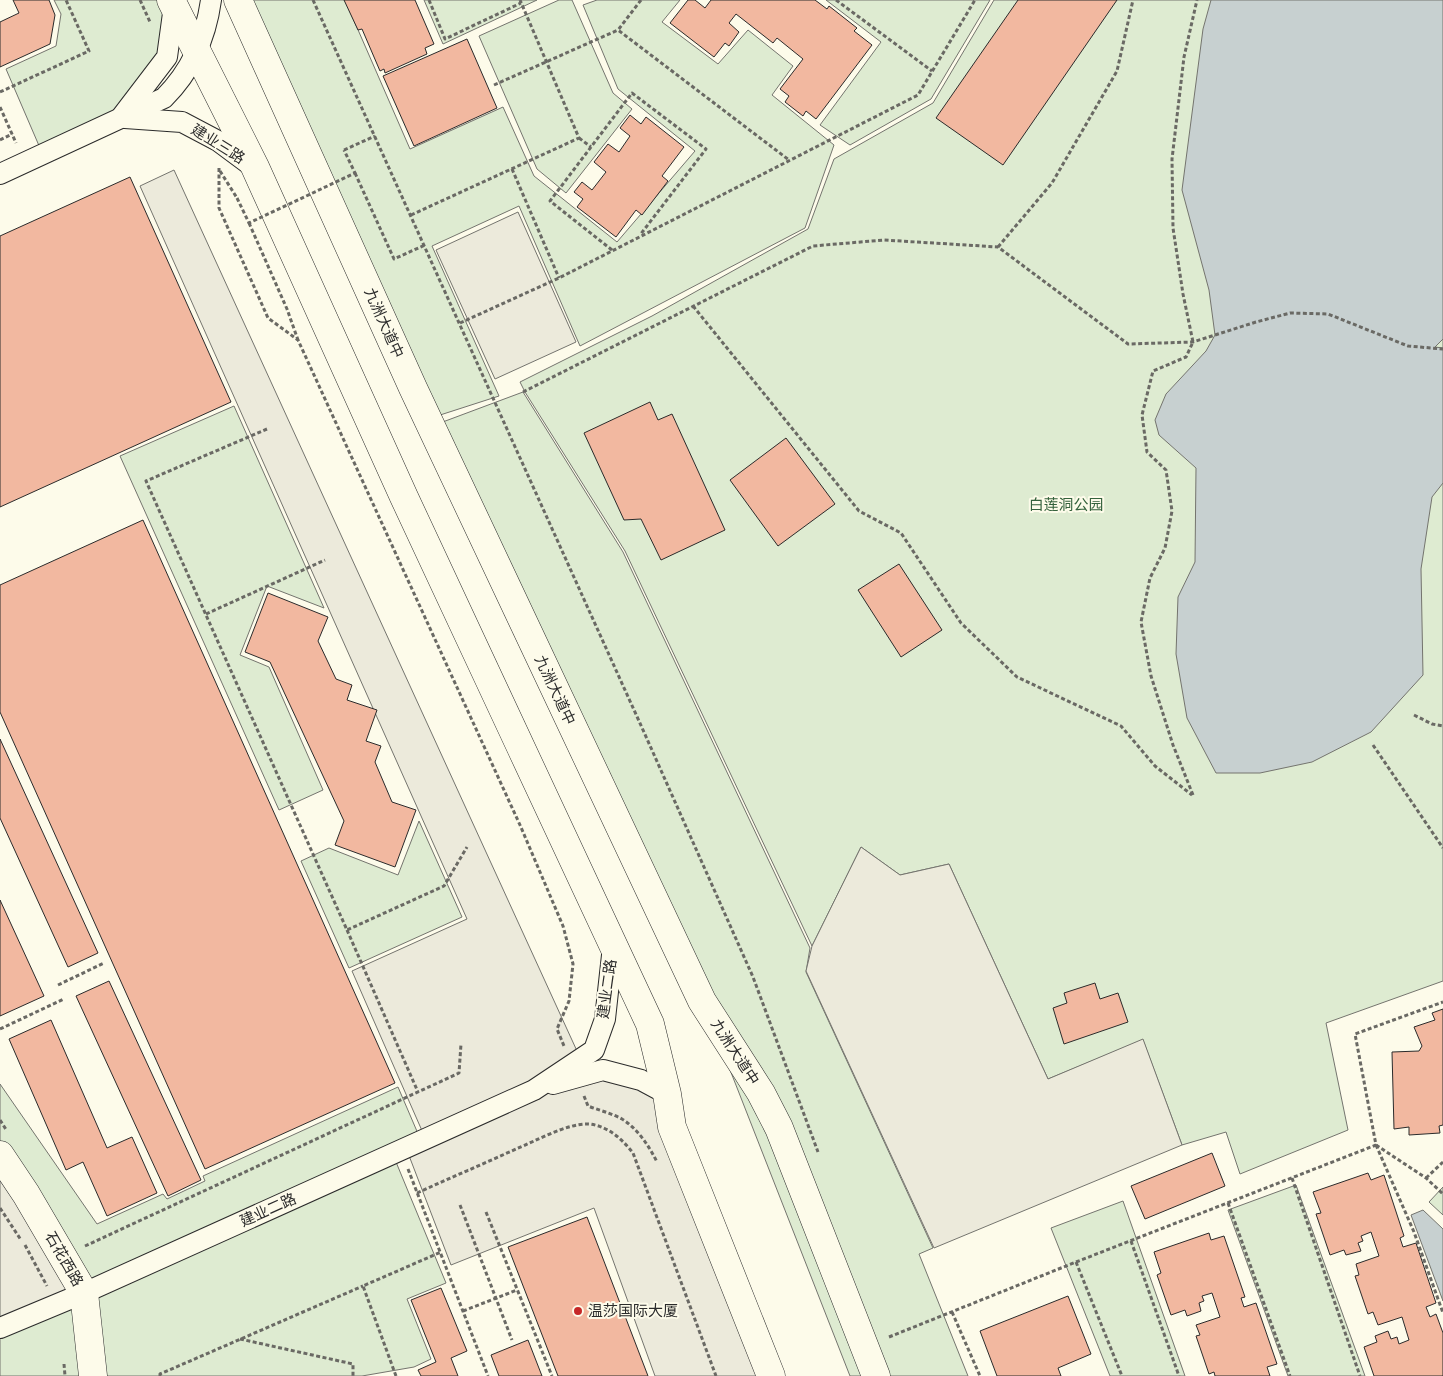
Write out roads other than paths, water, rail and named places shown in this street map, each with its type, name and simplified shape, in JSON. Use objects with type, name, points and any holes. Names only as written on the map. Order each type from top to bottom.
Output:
[{"type":"main road","name":"九洲大道中","points":[[238,0],[413,388],[702,1001],[761,1093],[779,1128],[876,1376]]},
{"type":"main road","points":[[172,3],[255,167],[404,497],[650,1024],[667,1094],[672,1127],[771,1376]]},
{"type":"main road","name":"石花西路","points":[[0,1155],[26,1194],[84,1293],[93,1376]]},
{"type":"street","points":[[121,118],[164,98],[179,83],[196,52],[209,13],[211,0]]},
{"type":"street","name":"建业三路","points":[[0,174],[121,118],[167,57],[172,3]]},
{"type":"street","name":"建业三路","points":[[121,118],[182,122],[218,141],[255,167]]},
{"type":"street","name":"建业二路","points":[[0,1328],[84,1293],[574,1071],[594,1050],[605,1019],[613,946]]},
{"type":"street","name":"建业二路","points":[[574,1071],[603,1070],[641,1080],[667,1094]]},
{"type":"place","name":"温莎国际大厦","points":[[578,1311]]},
{"type":"park label","name":"白莲洞公园","points":[[1066,505]]}]
